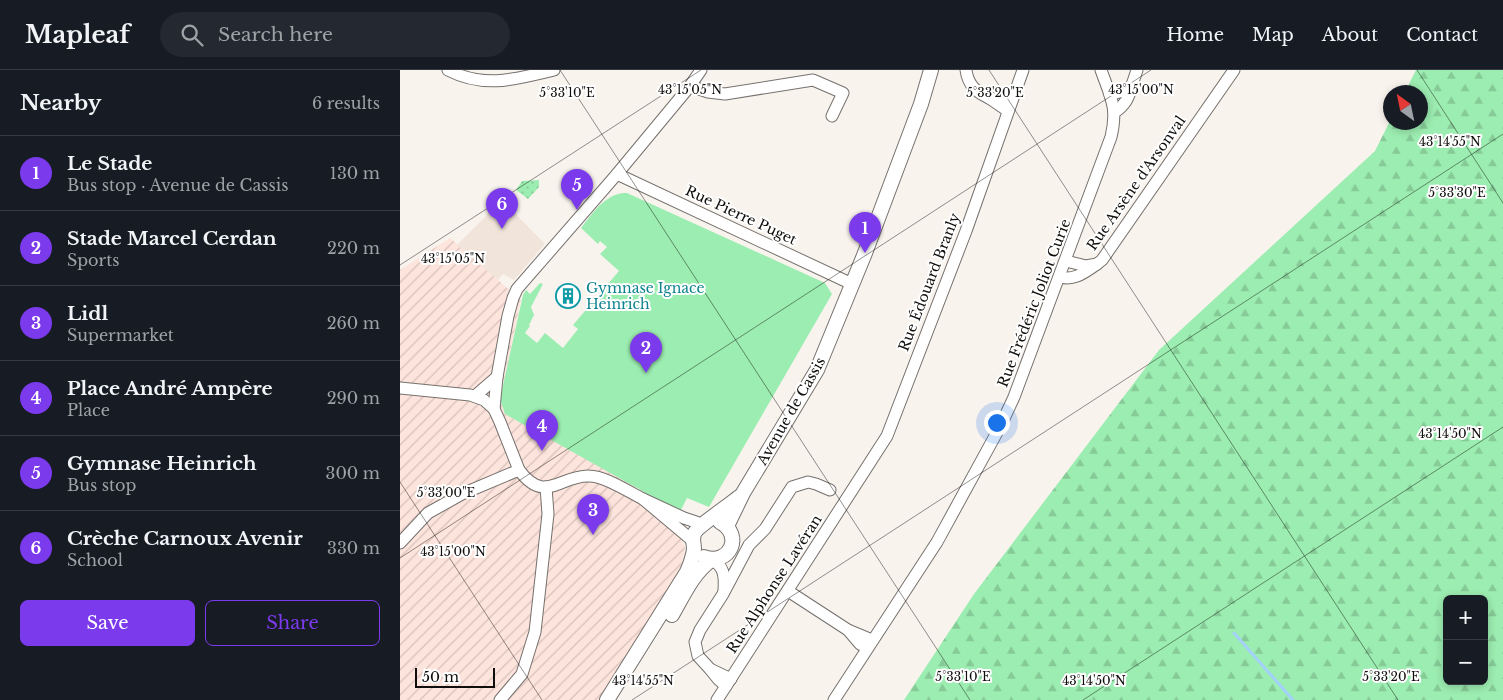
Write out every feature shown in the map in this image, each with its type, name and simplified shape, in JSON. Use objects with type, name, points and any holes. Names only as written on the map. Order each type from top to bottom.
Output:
[{"type":"main road","name":"Avenue de Cassis","points":[[618,700],[694,578],[705,564],[716,562],[728,553],[730,548],[730,532],[743,493],[817,370],[921,104],[931,70]]},
{"type":"main road","name":"Avenue de Cassis","points":[[921,104],[940,70]]},
{"type":"main road","name":"Avenue de Cassis","points":[[607,700],[687,572],[694,544],[694,534],[706,522],[743,493]]},
{"type":"main road","points":[[706,522],[722,522],[730,532]]},
{"type":"main road","points":[[694,544],[700,555],[716,562]]},
{"type":"street","points":[[448,70],[465,78],[481,81],[501,81],[554,70]]},
{"type":"street","points":[[494,409],[497,377],[508,316],[517,289],[618,174],[701,70]]},
{"type":"street","points":[[966,70],[972,87],[980,94],[1010,107]]},
{"type":"street","name":"Rue Édouard Branly","points":[[846,501],[887,436],[966,230],[1023,70]]},
{"type":"street","name":"Rue Frédéric Joliot Curie","points":[[834,700],[937,542],[1014,397],[1112,138],[1115,120],[1114,112],[1101,70]]},
{"type":"street","points":[[1114,112],[1129,98],[1137,70]]},
{"type":"street","name":"Rue Arsène d'Arsonval","points":[[1060,277],[1071,279],[1079,276],[1102,260],[1234,70]]},
{"type":"street","points":[[690,86],[708,92],[725,94],[814,80],[843,93],[832,116]]},
{"type":"street","points":[[1110,95],[1125,90],[1132,85]]},
{"type":"street","name":"Rue Pierre Puget","points":[[618,174],[852,284]]},
{"type":"street","name":"Rue Arsène d'Arsonval","points":[[1066,261],[1086,266],[1097,264]]},
{"type":"street","points":[[475,396],[497,377]]},
{"type":"street","points":[[400,388],[475,396],[484,400],[494,409],[519,470],[532,483],[546,487],[558,485],[576,478],[589,476],[600,478],[684,518],[706,522]]},
{"type":"street","points":[[400,544],[428,513],[462,494],[519,470]]},
{"type":"street","points":[[728,682],[698,656],[695,642],[748,547],[765,529],[792,487],[808,482],[816,484],[830,490],[846,501]]},
{"type":"street","points":[[500,700],[522,674],[535,632],[548,514],[546,487]]},
{"type":"street","points":[[643,500],[694,544]]},
{"type":"street","name":"Rue Alphonse Lavéran","points":[[717,700],[846,501]]},
{"type":"street","points":[[730,532],[748,547]]},
{"type":"street","points":[[716,562],[726,567],[733,566],[741,561]]},
{"type":"street","points":[[716,562],[724,576],[723,594]]},
{"type":"street","points":[[788,590],[848,630],[860,644],[869,644]]},
{"type":"shaded area","points":[[502,200],[545,244],[514,280],[503,274],[498,280],[457,245]]},
{"type":"shaded area","points":[[450,238],[521,300],[500,399],[678,511],[668,529],[680,537],[685,548],[681,566],[650,621],[601,700],[400,700],[400,270]]},
{"type":"green space","points":[[1416,70],[1503,70],[1503,700],[904,700],[974,594],[1159,350],[1375,151],[1386,130],[1428,130],[1428,85],[1408,85]]},
{"type":"green space","points":[[539,180],[539,187],[528,199],[516,190],[522,181]]},
{"type":"green space","points":[[627,193],[825,283],[832,294],[709,507],[687,498],[681,510],[678,511],[505,414],[500,399],[523,295],[526,290],[530,294],[540,283],[543,284],[531,307],[534,315],[525,333],[537,343],[545,333],[563,348],[578,329],[573,325],[619,271],[600,254],[607,247],[600,241],[598,244],[581,228],[604,201]]},
{"type":"waterway","points":[[1234,633],[1293,700]]},
{"type":"place","name":"Gymnase Heinrich","points":[[577,210]]},
{"type":"place","name":"Crèche Carnoux Avenir","points":[[502,229]]},
{"type":"place","name":"Le Stade","points":[[865,253]]},
{"type":"place","name":"Gymnase Ignace Heinrich","points":[[568,296]]},
{"type":"place","name":"Stade Marcel Cerdan","points":[[646,373]]},
{"type":"place","name":"Place André Ampère","points":[[542,451]]},
{"type":"place","name":"Lidl","points":[[593,535]]}]
